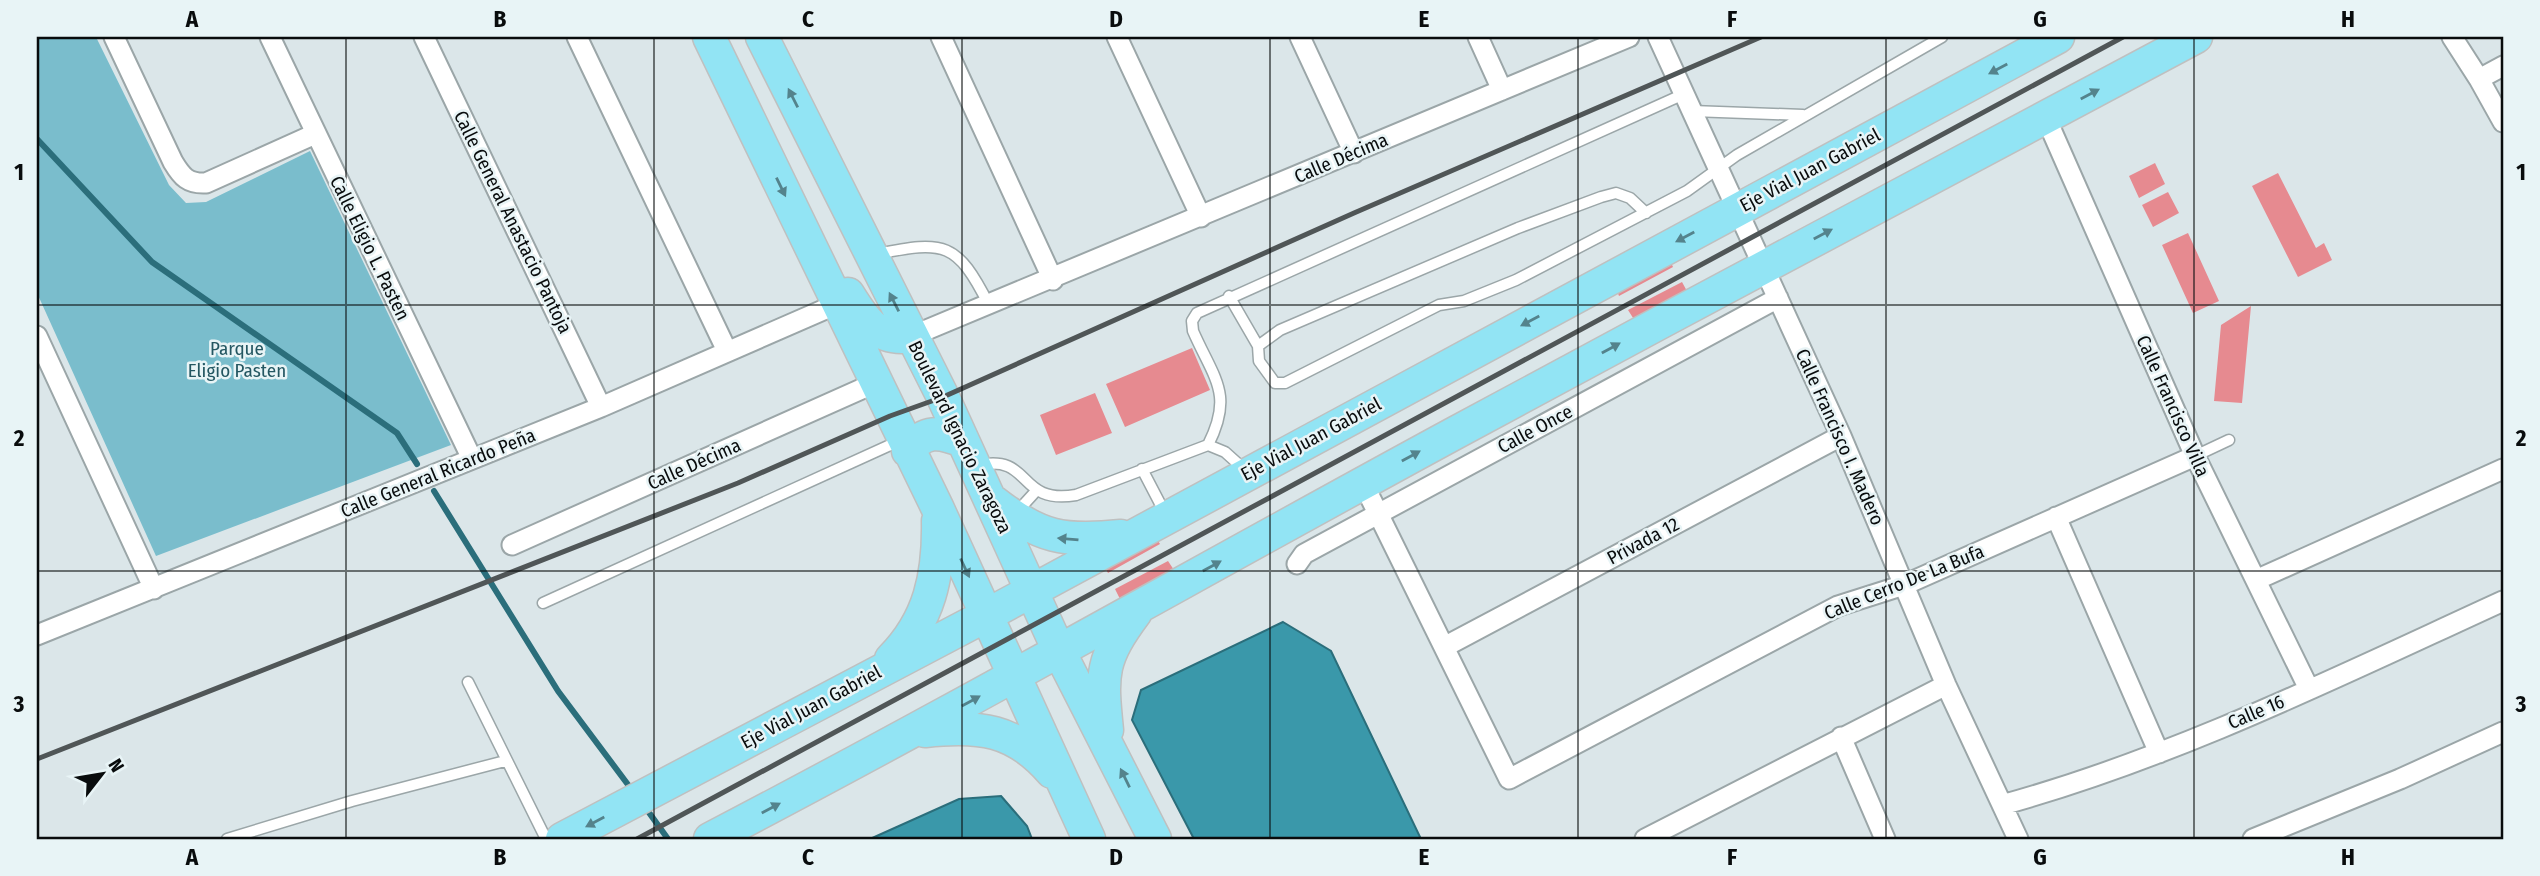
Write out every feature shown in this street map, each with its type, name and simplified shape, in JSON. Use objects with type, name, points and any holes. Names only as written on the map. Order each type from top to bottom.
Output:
[{"type":"main road","points":[[709,37],[937,509],[1089,839]]},
{"type":"main road","name":"Boulevard Ignacio Zaragoza","points":[[762,37],[969,453],[1002,509],[1031,590],[1059,651],[1155,839]]},
{"type":"main road","name":"Eje Vial Juan Gabriel","points":[[562,839],[987,615],[2058,37]]},
{"type":"main road","points":[[710,839],[914,733],[1141,605],[1763,265],[2196,37]]},
{"type":"main road","points":[[811,250],[833,272],[859,312],[877,331],[893,338],[912,336]]},
{"type":"main road","points":[[906,445],[936,432],[969,453]]},
{"type":"main road","points":[[879,671],[904,646],[929,601],[938,560],[937,509]]},
{"type":"main road","points":[[1002,509],[1043,534],[1062,539],[1136,534]]},
{"type":"main road","points":[[1108,745],[1104,670],[1109,652],[1141,605]]},
{"type":"main road","points":[[914,733],[956,728],[984,729],[1007,736],[1037,754],[1061,782]]},
{"type":"street","points":[[114,37],[173,162],[181,176],[192,184],[206,183],[316,134]]},
{"type":"street","name":"Calle Eligio L. Pasten","points":[[270,37],[472,459]]},
{"type":"street","name":"Calle General Anastacio Pantoja","points":[[424,37],[601,407]]},
{"type":"street","points":[[577,37],[727,351]]},
{"type":"street","points":[[941,37],[1054,279]]},
{"type":"street","points":[[1117,37],[1201,217]]},
{"type":"street","points":[[1300,37],[1354,153]]},
{"type":"street","points":[[1478,37],[1502,90]]},
{"type":"street","name":"Calle Décima","points":[[912,336],[1629,37]]},
{"type":"street","name":"Calle Francisco I. Madero","points":[[1658,37],[1841,436],[1946,685],[2018,839]]},
{"type":"street","points":[[2452,37],[2503,122]]},
{"type":"street","points":[[2479,79],[2503,66]]},
{"type":"street","name":"Calle Francisco Villa","points":[[2046,118],[2194,456],[2309,690]]},
{"type":"street","name":"Calle Once","points":[[1297,564],[1304,554],[1778,298]]},
{"type":"street","name":"Calle General Ricardo Peña","points":[[37,635],[601,407],[837,304]]},
{"type":"street","points":[[37,336],[154,589]]},
{"type":"street","name":"Calle Décima","points":[[512,545],[875,383]]},
{"type":"street","name":"Privada 12","points":[[1446,646],[1841,436]]},
{"type":"street","name":"Calle Cerro De La Bufa","points":[[1446,646],[1509,779],[1838,606],[1904,585],[2194,456]]},
{"type":"street","points":[[2256,580],[2503,468]]},
{"type":"street","points":[[1363,483],[1446,646]]},
{"type":"street","points":[[2056,517],[2159,753]]},
{"type":"street","name":"Calle 16","points":[[2002,805],[2092,779],[2159,753],[2309,690],[2503,601]]},
{"type":"street","points":[[1645,839],[1946,685]]},
{"type":"street","points":[[2253,839],[2400,779],[2503,732]]},
{"type":"street","points":[[1841,737],[1877,836]]},
{"type":"lane","points":[[1229,296],[1258,346],[1259,361],[1264,372],[1275,383],[1285,383],[1439,304],[1464,301],[1516,280],[1646,213],[1687,191],[1718,168],[1803,115],[1942,37]]},
{"type":"lane","points":[[1208,446],[1219,423],[1222,397],[1193,331],[1192,321],[1206,306],[1688,102],[1803,115]]},
{"type":"lane","points":[[1258,346],[1280,330],[1518,228],[1601,197],[1616,193],[1630,198],[1646,213]]},
{"type":"lane","points":[[871,255],[942,247],[960,256],[973,272],[989,305]]},
{"type":"lane","points":[[2194,456],[2229,440]]},
{"type":"lane","points":[[543,603],[906,445]]},
{"type":"lane","points":[[969,453],[1008,464],[1036,491],[1059,498],[1076,495],[1208,446],[1225,452],[1248,473]]},
{"type":"lane","points":[[1142,469],[1167,517]]},
{"type":"lane","points":[[1002,509],[1036,491]]},
{"type":"lane","points":[[468,682],[546,839]]},
{"type":"lane","points":[[227,839],[352,801],[505,761]]},
{"type":"green space","name":"Parque Eligio Pasten","points":[[37,37],[96,37],[169,185],[186,203],[206,202],[310,151],[451,445],[156,556],[37,293]]},
{"type":"shaded area","points":[[1283,622],[1331,651],[1421,839],[1194,839],[1132,720],[1141,690]]},
{"type":"shaded area","points":[[1001,796],[1027,826],[1032,839],[870,839],[959,799]]},
{"type":"building","points":[[2155,163],[2165,184],[2139,198],[2129,176]]},
{"type":"building","points":[[2278,173],[2316,248],[2324,243],[2332,260],[2298,277],[2252,186]]},
{"type":"building","points":[[2168,192],[2179,213],[2153,227],[2142,205]]},
{"type":"building","points":[[2188,233],[2219,301],[2193,313],[2162,245]]},
{"type":"building","points":[[1668,256],[1673,267],[1619,296],[1615,286]]},
{"type":"building","points":[[1682,282],[1688,293],[1635,321],[1628,310]]},
{"type":"building","points":[[2251,306],[2242,403],[2214,401],[2221,325]]},
{"type":"building","points":[[1192,348],[1210,390],[1125,427],[1106,384]]},
{"type":"building","points":[[1095,393],[1112,433],[1056,455],[1040,415]]},
{"type":"building","points":[[1154,534],[1160,544],[1108,573],[1102,562]]},
{"type":"building","points":[[1168,561],[1174,570],[1120,599],[1115,589]]},
{"type":"waterway","points":[[37,139],[152,262],[397,433],[417,464]]},
{"type":"waterway","points":[[434,491],[558,691],[632,790]]},
{"type":"waterway","points":[[645,807],[668,839]]},
{"type":"railway","points":[[37,759],[738,483],[890,416],[943,397],[1354,213],[1761,37]]},
{"type":"railway","points":[[637,839],[2123,37]]}]
